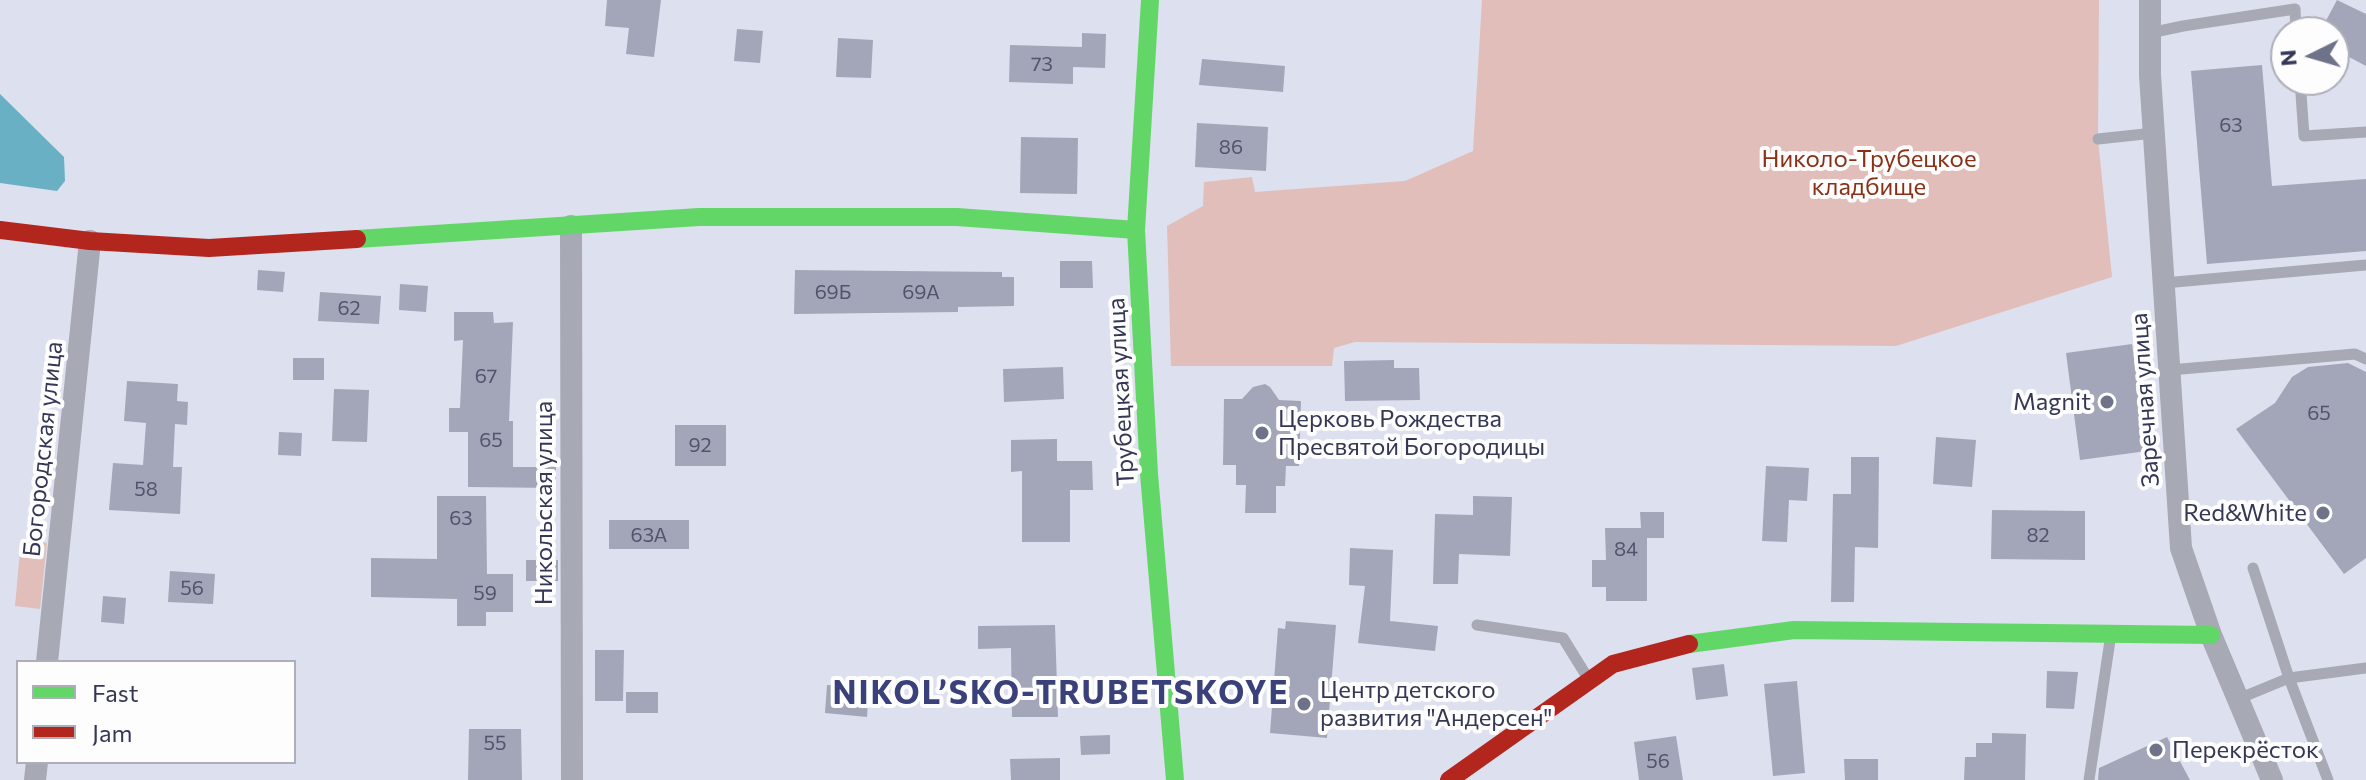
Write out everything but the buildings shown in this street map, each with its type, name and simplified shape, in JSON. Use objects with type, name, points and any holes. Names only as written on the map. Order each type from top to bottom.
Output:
[{"type":"street","name":"Трубецкая улица","points":[[1150,0],[1136,230],[1149,474],[1175,780]]},
{"type":"street","name":"Заречная улица","points":[[2150,0],[2154,133],[2181,548],[2211,635],[2272,780]]},
{"type":"street","points":[[0,230],[90,241],[209,248],[699,217],[957,217],[1136,230]]},
{"type":"street","name":"Никольская улица","points":[[571,226],[572,780]]},
{"type":"street","name":"Богородская улица","points":[[47,660],[90,241]]},
{"type":"street","points":[[1449,780],[1613,664],[1692,643],[1794,630],[2211,635]]},
{"type":"lane","points":[[2150,33],[2296,4]]},
{"type":"lane","points":[[2301,96],[2304,136],[2366,132]]},
{"type":"lane","points":[[2098,139],[2154,133]]},
{"type":"lane","points":[[2164,283],[2366,265]]},
{"type":"lane","points":[[2170,370],[2355,354],[2366,359]]},
{"type":"lane","points":[[2253,568],[2289,678],[2328,780]]},
{"type":"lane","points":[[1477,625],[1563,638],[1590,680]]},
{"type":"lane","points":[[2089,780],[2111,634]]},
{"type":"lane","points":[[2238,699],[2289,678],[2366,668]]},
{"type":"green space","name":"Николо-Трубецкое кладбище","points":[[1482,0],[2099,0],[2098,139],[2112,277],[1896,346],[1355,342],[1334,348],[1332,366],[1171,366],[1167,226],[1203,206],[1204,182],[1252,177],[1255,192],[1405,181],[1473,151]]},
{"type":"green space","points":[[21,540],[47,543],[40,609],[15,606]]},
{"type":"water","points":[[0,94],[64,157],[65,181],[57,191],[0,183]]},
{"type":"traffic: fast","points":[[1150,0],[1136,230],[1149,474],[1175,780]]},
{"type":"traffic: fast","points":[[357,239],[699,217],[957,217],[1136,230]]},
{"type":"traffic: fast","points":[[1689,644],[1794,630],[2211,635]]},
{"type":"traffic: jam","points":[[0,230],[90,241],[209,248],[357,239]]},
{"type":"traffic: jam","points":[[1449,780],[1613,664],[1689,644]]},
{"type":"place","name":"Magnit","points":[[2107,402]]},
{"type":"place","name":"Церковь Рождества Пресвятой Богородицы","points":[[1262,433]]},
{"type":"place","name":"Red&White","points":[[2323,513]]},
{"type":"place","name":"Центр детского развития \"Андерсен\"","points":[[1304,704]]},
{"type":"place","name":"Перекрёсток","points":[[2156,750]]},
{"type":"district","name":"NIKOL’SKO-TRUBETSKOYE","points":[[1061,693]]}]
